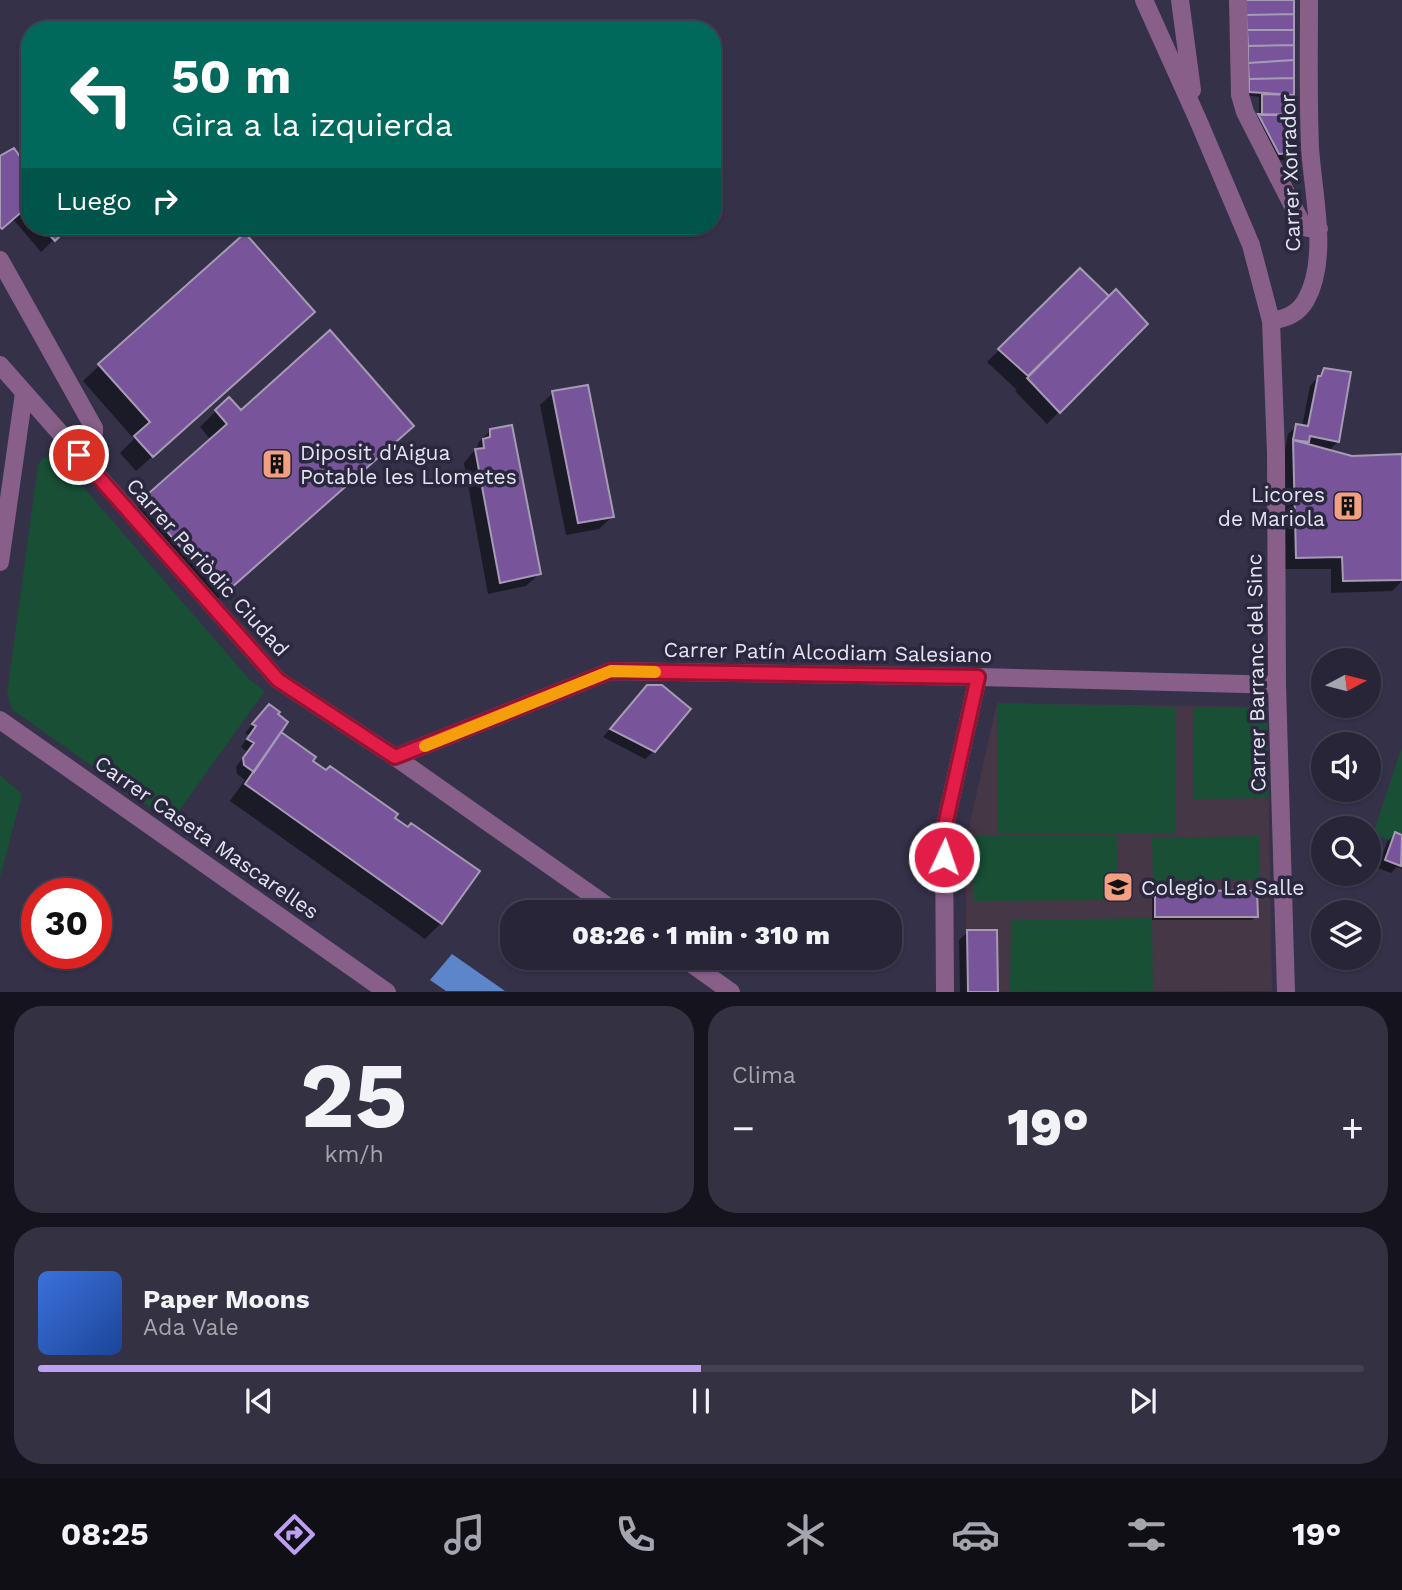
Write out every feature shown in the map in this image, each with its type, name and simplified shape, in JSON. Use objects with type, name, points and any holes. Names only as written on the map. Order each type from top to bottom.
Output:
[{"type":"street","name":"Carrer Barranc del Sinc","points":[[1144,0],[1251,245],[1271,321],[1276,453],[1277,685],[1286,992]]},
{"type":"street","points":[[1180,0],[1198,120]]},
{"type":"street","points":[[1238,0],[1240,95],[1245,111],[1302,225],[1319,229]]},
{"type":"street","name":"Carrer Xorrador","points":[[1271,321],[1291,317],[1306,300],[1313,282],[1319,229],[1310,147],[1308,0]]},
{"type":"street","points":[[0,260],[94,428],[95,438],[92,444],[79,455]]},
{"type":"street","name":"Carrer Periòdic Ciudad","points":[[0,365],[278,680],[395,757],[600,900]]},
{"type":"street","points":[[0,562],[24,393]]},
{"type":"street","name":"Carrer Patín Alcodiam Salesiano","points":[[395,757],[611,671],[1277,685]]},
{"type":"street","points":[[945,992],[944,830],[978,677]]},
{"type":"street","name":"Carrer Caseta Mascarelles","points":[[0,720],[387,992]]},
{"type":"street","points":[[700,970],[731,992]]},
{"type":"shaded area","name":"Colegio La Salle","points":[[997,703],[1267,707],[1272,991],[967,992],[965,845]]},
{"type":"green space","points":[[48,456],[60,460],[249,679],[265,691],[171,822],[13,710],[7,694],[38,464]]},
{"type":"green space","points":[[997,703],[1175,707],[1175,833],[998,833]]},
{"type":"green space","points":[[1193,707],[1267,707],[1269,798],[1193,799]]},
{"type":"green space","points":[[1402,747],[1401,866],[1385,860],[1391,841],[1381,837],[1379,816]]},
{"type":"green space","points":[[0,775],[22,794],[0,877]]},
{"type":"green space","points":[[973,836],[1117,836],[1118,900],[974,901]]},
{"type":"green space","points":[[1259,836],[1260,879],[1153,881],[1152,838]]},
{"type":"green space","points":[[1152,918],[1153,991],[1010,991],[1011,920]]},
{"type":"water","points":[[452,954],[505,991],[446,991],[430,980]]},
{"type":"building","points":[[1246,0],[1294,0],[1294,14],[1246,15]]},
{"type":"building","points":[[1294,14],[1294,30],[1247,30],[1246,15]]},
{"type":"building","points":[[1247,30],[1294,30],[1294,45],[1248,46]]},
{"type":"building","points":[[1294,45],[1294,60],[1248,63],[1248,46]]},
{"type":"building","points":[[1294,60],[1294,78],[1249,79],[1248,63]]},
{"type":"building","points":[[1294,78],[1294,95],[1249,92],[1249,79]]},
{"type":"building","points":[[1262,94],[1294,95],[1294,115],[1262,115]]},
{"type":"building","points":[[1258,114],[1294,115],[1294,153],[1279,154]]},
{"type":"building","points":[[14,148],[21,158],[21,212],[2,229],[0,227],[0,156]]},
{"type":"building","points":[[49,235],[61,235],[55,241]]},
{"type":"building","points":[[243,235],[247,235],[315,312],[153,457],[134,436],[150,422],[98,364]]},
{"type":"building","points":[[1080,268],[1109,296],[1028,376],[998,349]]},
{"type":"building","points":[[1116,289],[1148,324],[1060,413],[1027,378]]},
{"type":"building","name":"Diposit d'Aigua Potable les Llometes","points":[[330,330],[414,426],[223,595],[140,501],[227,424],[215,410],[229,397],[241,410]]},
{"type":"building","points":[[1324,368],[1351,372],[1339,442],[1310,436],[1309,442],[1293,440],[1296,424],[1308,426],[1318,376],[1321,376]]},
{"type":"building","points":[[588,385],[614,517],[578,523],[552,391]]},
{"type":"building","points":[[512,425],[541,574],[500,583],[475,449],[484,448],[483,439],[490,437],[490,429]]},
{"type":"building","name":"Licores de Mariola","points":[[1293,440],[1352,456],[1402,454],[1402,580],[1343,581],[1342,557],[1296,558]]},
{"type":"building","points":[[647,685],[662,685],[691,709],[655,752],[610,729]]},
{"type":"building","points":[[269,704],[288,722],[254,772],[244,765],[243,758],[254,743],[247,739],[256,726],[252,724]]},
{"type":"building","points":[[281,732],[316,757],[313,761],[326,770],[330,766],[398,814],[395,818],[408,827],[411,823],[480,871],[442,924],[245,784]]},
{"type":"building","points":[[1395,832],[1402,835],[1401,866],[1385,860]]},
{"type":"building","points":[[1155,890],[1257,891],[1258,917],[1155,917]]},
{"type":"building","points":[[967,930],[997,930],[998,992],[968,992]]},
{"type":"slow traffic","points":[[425,746],[611,671],[655,672]]},
{"type":"place","name":"Diposit d'Aigua Potable les Llometes","points":[[277,464]]},
{"type":"place","name":"Licores de Mariola","points":[[1348,506]]},
{"type":"place","name":"Colegio La Salle","points":[[1118,887]]},
{"type":"route","points":[[79,455],[278,680],[395,757],[611,671],[978,677],[944,830],[944,857]]}]
